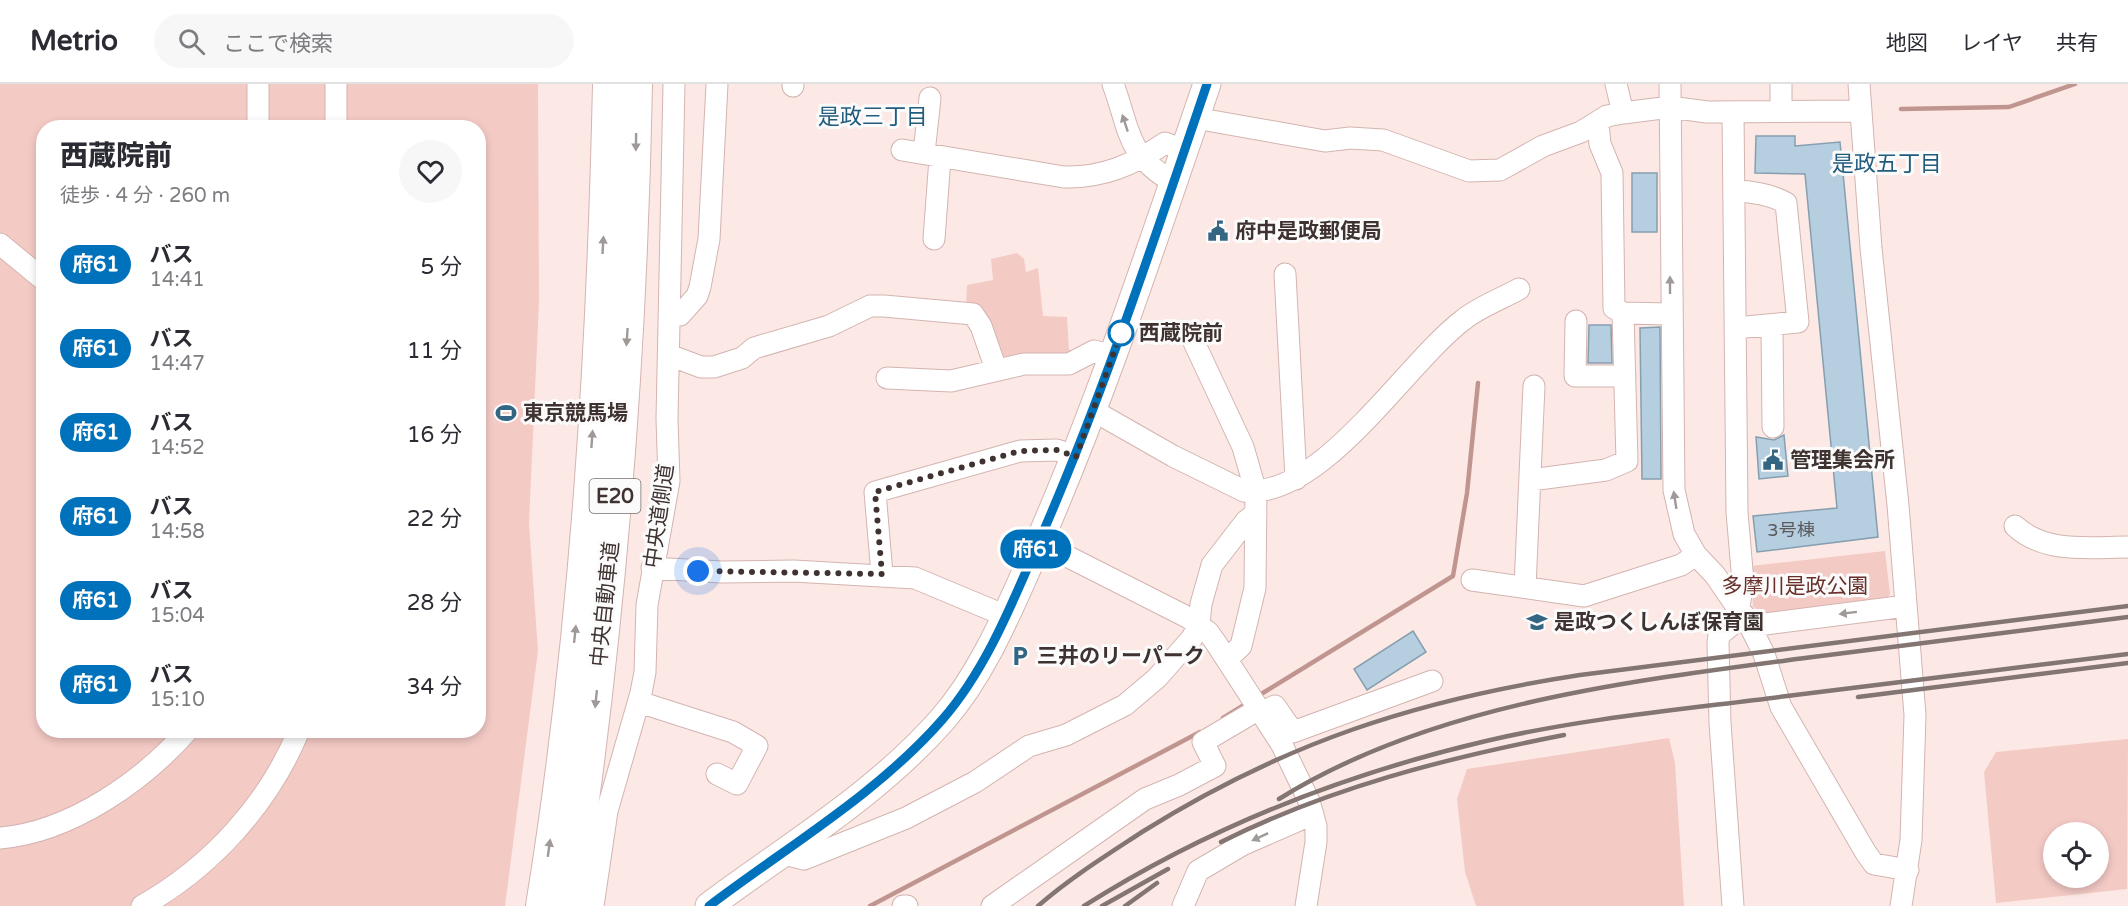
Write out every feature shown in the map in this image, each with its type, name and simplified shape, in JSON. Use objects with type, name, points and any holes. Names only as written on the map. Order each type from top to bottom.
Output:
[{"type":"highway","name":"中央自動車道","points":[[541,906],[565,726],[583,558],[603,240],[608,84]]},
{"type":"highway","name":"中央自動車道","points":[[569,906],[593,728],[610,560],[635,218],[637,84]]},
{"type":"main road","points":[[711,905],[874,786],[910,754],[944,718],[973,678],[1006,616],[1076,457],[1207,84]]},
{"type":"street","points":[[258,84],[258,120]]},
{"type":"street","points":[[336,84],[336,120]]},
{"type":"street","name":"中央道側道","points":[[593,906],[607,811],[639,702],[645,672],[646,605],[669,481],[674,84]]},
{"type":"street","points":[[670,314],[680,315],[697,296],[700,287],[709,239],[717,84]]},
{"type":"street","points":[[1113,84],[1126,127],[1142,158],[1155,172],[1173,182]]},
{"type":"street","points":[[1616,84],[1623,113]]},
{"type":"street","points":[[1670,84],[1670,314],[1674,490],[1684,534],[1696,555],[1744,616],[1764,654],[1781,707],[1866,853],[1874,864],[1908,870]]},
{"type":"street","points":[[1781,84],[1782,111]]},
{"type":"street","points":[[1859,84],[1915,715],[1908,870],[1901,906]]},
{"type":"street","points":[[930,99],[933,239]]},
{"type":"street","points":[[1195,118],[1325,141],[1350,138],[1383,140],[1469,171],[1500,170],[1543,146],[1598,123],[1607,116],[1623,113],[1670,107],[1707,112],[1860,111]]},
{"type":"street","points":[[1733,112],[1737,512],[1744,616]]},
{"type":"street","points":[[1598,123],[1600,144],[1612,173],[1614,308],[1623,314],[1670,314]]},
{"type":"street","points":[[902,150],[1064,177],[1087,178],[1113,172],[1142,158],[1165,143],[1184,150]]},
{"type":"street","points":[[1734,190],[1754,190],[1763,196],[1777,198],[1786,203],[1798,322],[1735,328]]},
{"type":"street","points":[[0,244],[36,273]]},
{"type":"street","points":[[1285,274],[1296,479]]},
{"type":"street","points":[[1094,411],[1173,456],[1244,491],[1256,492],[1296,479],[1324,460],[1463,320],[1519,289]]},
{"type":"street","points":[[669,355],[701,367],[714,367],[742,358],[754,348],[830,326],[870,306],[884,306],[973,314],[981,326],[996,369]]},
{"type":"street","points":[[1531,480],[1596,472],[1627,461],[1623,314]]},
{"type":"street","points":[[1576,321],[1575,376],[1625,376]]},
{"type":"street","points":[[1772,326],[1773,427]]},
{"type":"street","points":[[1191,338],[1243,447],[1256,492],[1257,564],[1251,607],[1240,646],[1227,659]]},
{"type":"street","points":[[887,378],[951,381],[1024,364],[1069,364],[1094,351],[1113,356]]},
{"type":"street","points":[[1525,587],[1534,386]]},
{"type":"street","points":[[882,574],[875,492],[1020,451],[1057,450],[1076,457]]},
{"type":"street","points":[[780,853],[804,859],[906,818],[975,782],[1029,746],[1066,735],[1125,705],[1157,678],[1192,638],[1199,625],[1201,604],[1212,565],[1246,521],[1256,513]]},
{"type":"street","points":[[2015,526],[2022,533],[2046,544],[2128,547]]},
{"type":"street","points":[[1039,542],[1199,625],[1208,632],[1292,762],[1313,814],[1316,842],[1306,906]]},
{"type":"street","points":[[1472,580],[1584,596],[1681,565],[1696,555]]},
{"type":"street","points":[[652,568],[882,574],[915,578],[1006,616]]},
{"type":"street","points":[[1733,906],[1720,723],[1719,635],[1744,616],[1906,606]]},
{"type":"street","points":[[992,906],[1145,799],[1179,785],[1215,766],[1203,742],[1256,706],[1275,706],[1293,732],[1431,681]]},
{"type":"street","points":[[639,702],[733,732],[757,746],[737,784],[717,774]]},
{"type":"street","points":[[0,837],[39,829],[105,801],[134,782],[170,751],[181,738]]},
{"type":"street","points":[[142,906],[187,877],[236,831],[270,785],[295,738]]},
{"type":"street","points":[[1183,906],[1198,871],[1242,845],[1313,814]]},
{"type":"green space","name":"東京競馬場","points":[[0,84],[538,84],[539,302],[529,523],[538,651],[505,906],[0,906]]},
{"type":"green space","points":[[1017,253],[1024,259],[1026,272],[1038,268],[1043,316],[1067,317],[1069,350],[1074,350],[1075,356],[999,364],[966,307],[967,285],[993,280],[991,259]]},
{"type":"green space","name":"多摩川是政公園","points":[[1885,551],[1890,594],[1886,601],[1766,614],[1753,607],[1751,566]]},
{"type":"green space","points":[[1669,738],[1675,763],[1684,906],[1476,906],[1465,872],[1457,799],[1467,769]]},
{"type":"green space","points":[[2128,739],[2127,889],[1996,903],[1984,772],[1996,752]]},
{"type":"building","points":[[1756,136],[1795,136],[1795,146],[1840,142],[1878,537],[1757,552],[1753,516],[1837,508],[1805,174],[1755,173]]},
{"type":"building","points":[[1632,173],[1657,173],[1657,232],[1632,232]]},
{"type":"building","points":[[1589,325],[1611,325],[1612,363],[1588,363]]},
{"type":"building","points":[[1660,327],[1661,479],[1642,479],[1640,328]]},
{"type":"building","points":[[1784,435],[1788,476],[1759,479],[1756,437],[1774,440]]},
{"type":"building","points":[[1413,631],[1426,652],[1367,690],[1354,669]]},
{"type":"waterway","points":[[1901,109],[2009,107],[2075,84]]},
{"type":"waterway","points":[[1258,696],[1453,576],[1467,493],[1478,383]]},
{"type":"waterway","points":[[1223,718],[1249,702]]},
{"type":"waterway","points":[[870,906],[1200,732]]},
{"type":"railway","points":[[1038,906],[1102,858],[1142,832],[1247,773],[1300,750],[1407,712],[1520,685],[1580,675],[2128,606]]},
{"type":"railway","points":[[1279,799],[1338,767],[1401,740],[1466,719],[1533,702],[1670,676],[2128,617]]},
{"type":"railway","points":[[1084,906],[1179,852],[1278,807],[1381,770],[1486,741],[1560,726],[1636,715],[2128,654]]},
{"type":"railway","points":[[1858,697],[2128,663]]},
{"type":"railway","points":[[1221,842],[1346,790],[1432,765],[1564,735]]},
{"type":"railway","points":[[1102,906],[1168,869]]},
{"type":"railway","points":[[1125,906],[1157,883]]},
{"type":"bus line","name":"府61","points":[[709,906],[874,786],[910,754],[944,718],[973,678],[1006,616],[1076,457],[1207,84]]},
{"type":"place","name":"府中是政郵便局","points":[[1218,231]]},
{"type":"place","name":"西蔵院前","points":[[1121,333]]},
{"type":"place","name":"東京競馬場","points":[[506,413]]},
{"type":"place","name":"管理集会所","points":[[1773,460]]},
{"type":"place","name":"是政つくしんぼ保育園","points":[[1537,622]]},
{"type":"place","name":"三井のリーパーク","points":[[1020,656]]},
{"type":"district","name":"是政三丁目","points":[[873,116]]},
{"type":"district","name":"是政五丁目","points":[[1887,163]]},
{"type":"route","points":[[698,571],[882,574],[875,492],[1020,451],[1057,450],[1076,457],[1121,333]]}]
